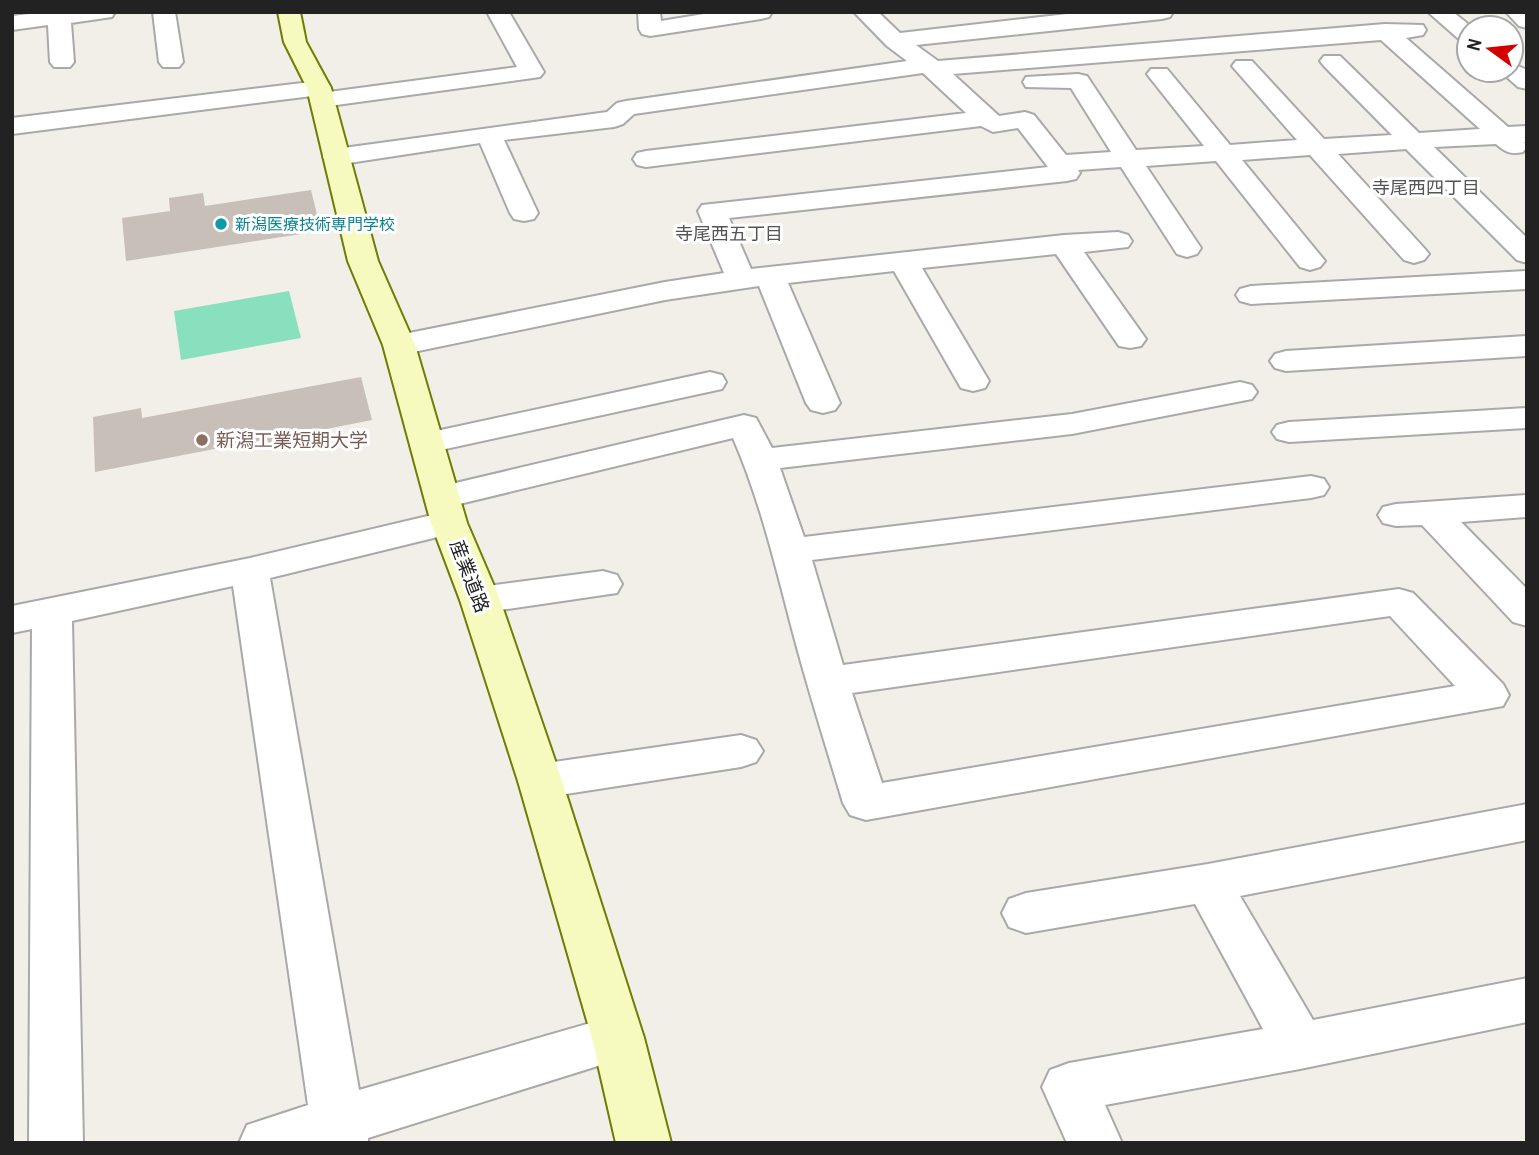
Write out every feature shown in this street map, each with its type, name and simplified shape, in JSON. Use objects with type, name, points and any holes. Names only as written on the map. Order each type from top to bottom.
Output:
[{"type":"street","points":[[12,23],[104,12]]},
{"type":"street","points":[[164,12],[171,62]]},
{"type":"street","name":"産業道路","points":[[289,12],[295,42],[320,94],[363,261],[399,345],[446,510],[480,600],[540,781],[618,1038],[644,1143]]},
{"type":"street","points":[[12,126],[532,72],[498,12]]},
{"type":"street","points":[[649,12],[650,29],[760,12]]},
{"type":"street","points":[[824,403],[756,278],[712,211],[1067,173],[1026,120],[992,124],[864,12]]},
{"type":"street","points":[[895,41],[1034,18],[1162,12]]},
{"type":"street","points":[[1439,12],[1455,25]]},
{"type":"street","points":[[1517,12],[1527,20]]},
{"type":"street","points":[[59,18],[62,62]]},
{"type":"street","points":[[1315,18],[1342,35]]},
{"type":"street","points":[[336,157],[488,134],[618,128],[626,108],[930,67],[1415,30]]},
{"type":"street","points":[[1385,31],[1515,135],[1527,157]]},
{"type":"street","points":[[1332,61],[1527,254]]},
{"type":"street","points":[[1244,66],[1320,146],[1414,254]]},
{"type":"street","points":[[1159,74],[1310,261]]},
{"type":"street","points":[[1035,82],[1077,80],[1187,248]]},
{"type":"street","points":[[646,159],[986,118]]},
{"type":"street","points":[[488,134],[524,213]]},
{"type":"street","points":[[1059,163],[1515,135]]},
{"type":"street","points":[[399,345],[665,291],[756,278],[1064,244],[1118,241]]},
{"type":"street","points":[[1064,244],[1130,339]]},
{"type":"street","points":[[904,263],[973,382]]},
{"type":"street","points":[[1251,295],[1527,280]]},
{"type":"street","points":[[1286,361],[1527,346]]},
{"type":"street","points":[[427,443],[710,382]]},
{"type":"street","points":[[760,460],[1072,424],[1240,392]]},
{"type":"street","points":[[1289,432],[1527,418]]},
{"type":"street","points":[[56,1143],[32,616],[250,570],[446,510],[744,425],[760,460],[790,551],[827,682],[866,803],[1488,695],[1399,602],[827,682]]},
{"type":"street","points":[[790,551],[1311,487]]},
{"type":"street","points":[[1527,506],[1413,514],[1527,613]]},
{"type":"street","points":[[250,570],[339,1131]]},
{"type":"street","points":[[480,600],[603,584]]},
{"type":"street","points":[[540,781],[741,751]]},
{"type":"street","points":[[1026,913],[1208,883],[1527,822]]},
{"type":"street","points":[[1208,883],[1300,1046]]},
{"type":"street","points":[[1095,1143],[1069,1087],[1300,1046],[1527,1000]]},
{"type":"street","points":[[266,1143],[339,1131],[618,1038]]},
{"type":"green space","points":[[289,291],[301,338],[181,360],[174,311]]},
{"type":"building","name":"新潟医療技術専門学校","points":[[311,190],[321,231],[126,261],[122,218],[170,211],[169,198],[203,193],[205,206]]},
{"type":"building","name":"新潟工業短期大学","points":[[361,377],[372,420],[306,433],[308,440],[269,448],[267,439],[95,472],[93,417],[141,408],[142,418]]},
{"type":"place","name":"新潟医療技術専門学校","points":[[221,224]]},
{"type":"place","name":"新潟工業短期大学","points":[[202,440]]},
{"type":"district","name":"寺尾西四丁目","points":[[1426,188]]},
{"type":"district","name":"寺尾西五丁目","points":[[729,234]]}]
